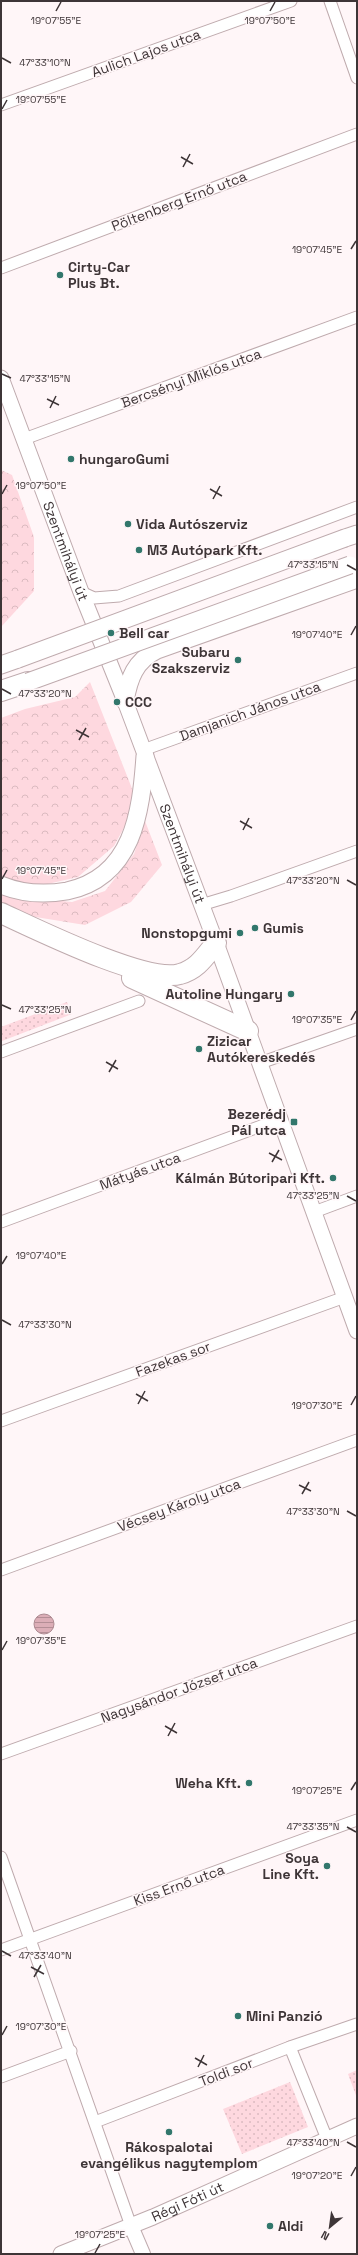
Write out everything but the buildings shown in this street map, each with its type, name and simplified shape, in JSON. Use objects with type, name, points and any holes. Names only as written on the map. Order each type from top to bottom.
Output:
[{"type":"highway","points":[[1,691],[28,682]]},
{"type":"highway","points":[[1,913],[91,953],[155,975],[180,975],[196,967],[216,943]]},
{"type":"highway","points":[[91,953],[128,976],[248,1031]]},
{"type":"main road","name":"Szentmihályi út","points":[[1,378],[81,592],[125,701],[216,943],[357,1331]]},
{"type":"main road","points":[[1,665],[351,536]]},
{"type":"main road","points":[[1,700],[10,696],[28,682],[355,569]]},
{"type":"main road","points":[[125,701],[131,676],[145,656],[355,569]]},
{"type":"main road","points":[[1,885],[27,893],[54,893],[82,888],[102,876],[116,863],[128,845],[136,822],[142,794],[144,753]]},
{"type":"main road","name":"Régi Fóti út","points":[[61,2254],[131,2226],[357,2126]]},
{"type":"street","name":"Aulich Lajos utca","points":[[1,105],[291,1]]},
{"type":"street","points":[[330,1],[357,78]]},
{"type":"street","name":"Pöltenberg Ernő utca","points":[[1,268],[357,134]]},
{"type":"street","name":"Bercsényi Miklós utca","points":[[24,439],[357,317]]},
{"type":"street","points":[[81,592],[94,598],[119,596],[357,507]]},
{"type":"street","name":"Damjanich János utca","points":[[144,753],[357,673]]},
{"type":"street","points":[[201,904],[231,896],[357,851]]},
{"type":"street","points":[[1,1052],[139,1001]]},
{"type":"street","points":[[260,1063],[357,1029]]},
{"type":"street","name":"Mátyás utca","points":[[1,1222],[280,1120]]},
{"type":"street","points":[[314,1212],[357,1196]]},
{"type":"street","name":"Fazekas sor","points":[[1,1420],[345,1297]]},
{"type":"street","name":"Vécsey Károly utca","points":[[1,1570],[357,1440]]},
{"type":"street","name":"Nagysándor József utca","points":[[1,1754],[357,1626]]},
{"type":"street","name":"Kiss Ernő utca","points":[[1,1950],[357,1820]]},
{"type":"street","points":[[1,1857],[71,2051],[131,2226],[144,2254]]},
{"type":"street","name":"Toldi sor","points":[[95,2122],[290,2047],[357,2024]]},
{"type":"street","points":[[290,2047],[327,2139]]},
{"type":"street","points":[[1,2077],[71,2051]]},
{"type":"green space","points":[[1,470],[12,475],[34,537],[34,591],[1,627]]},
{"type":"green space","points":[[90,682],[133,791],[127,822],[114,846],[78,877],[39,886],[1,879],[1,718],[25,709],[75,697]]},
{"type":"green space","points":[[145,821],[162,865],[131,902],[85,925],[23,915],[1,904],[1,892],[23,897],[72,902],[105,891],[134,854]]},
{"type":"green space","points":[[67,1002],[72,1014],[2,1041],[1,1027]]},
{"type":"green space","points":[[357,2070],[357,2098],[348,2074]]},
{"type":"green space","points":[[290,2082],[308,2127],[242,2154],[223,2109]]},
{"type":"shaded area","points":[[40,1614],[48,1614],[54,1620],[54,1628],[48,1634],[40,1634],[34,1628],[34,1620]]},
{"type":"place","name":"Cirty-Car Plus Bt.","points":[[60,275]]},
{"type":"place","name":"hungaroGumi","points":[[71,459]]},
{"type":"place","name":"Vida Autószerviz","points":[[128,524]]},
{"type":"place","name":"M3 Autópark Kft.","points":[[139,550]]},
{"type":"place","name":"Bell car","points":[[111,633]]},
{"type":"place","name":"Subaru Szakszerviz","points":[[238,660]]},
{"type":"place","name":"CCC","points":[[117,702]]},
{"type":"place","name":"Gumis","points":[[255,928]]},
{"type":"place","name":"Nonstopgumi","points":[[240,933]]},
{"type":"place","name":"Autoline Hungary","points":[[291,994]]},
{"type":"place","name":"Zizicar Autókereskedés","points":[[199,1049]]},
{"type":"place","name":"Bezerédj Pál utca","points":[[294,1122]]},
{"type":"place","name":"Kálmán Bútoripari Kft.","points":[[333,1178]]},
{"type":"place","name":"Weha Kft.","points":[[249,1783]]},
{"type":"place","name":"Soya Line Kft.","points":[[327,1866]]},
{"type":"place","name":"Mini Panzió","points":[[238,2016]]},
{"type":"place","name":"Rákospalotai evangélikus nagytemplom","points":[[169,2132]]},
{"type":"place","name":"Aldi","points":[[270,2226]]}]
